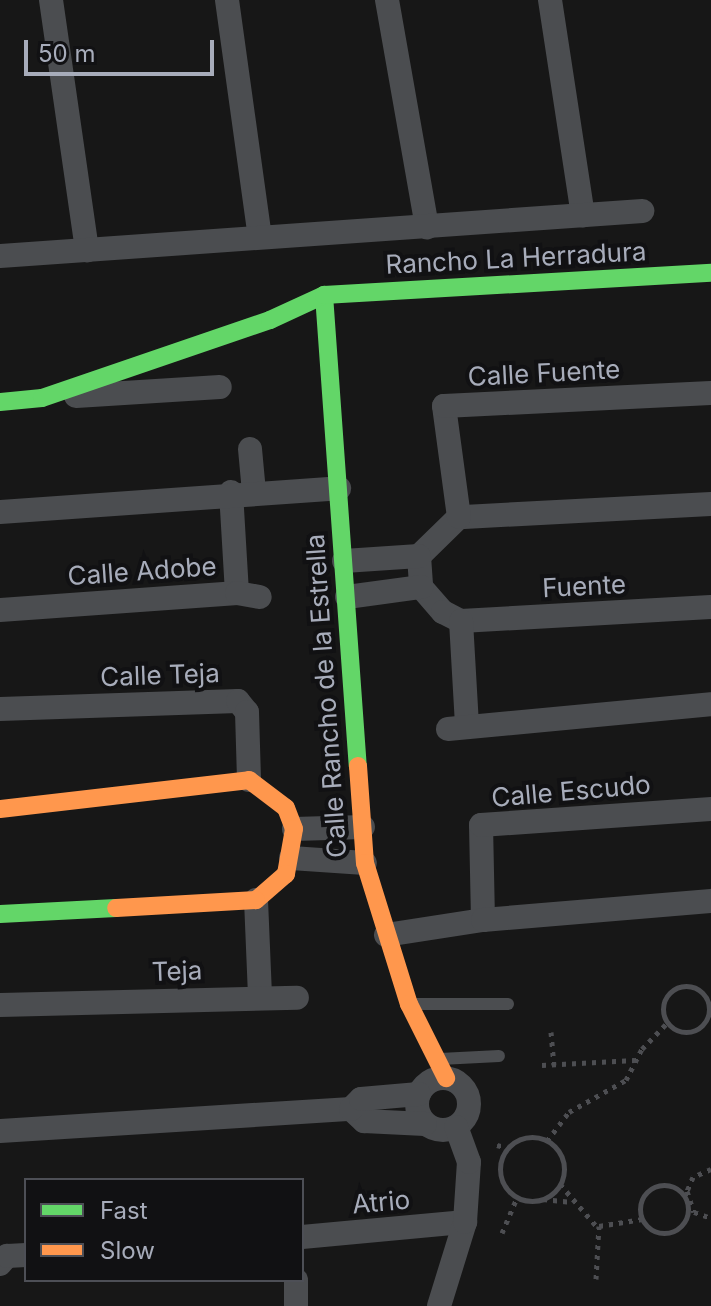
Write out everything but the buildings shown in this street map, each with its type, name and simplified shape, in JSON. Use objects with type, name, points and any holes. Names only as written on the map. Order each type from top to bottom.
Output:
[{"type":"street","points":[[51,0],[87,250]]},
{"type":"street","points":[[227,0],[260,237]]},
{"type":"street","points":[[387,0],[427,228]]},
{"type":"street","points":[[550,0],[583,215]]},
{"type":"street","points":[[0,256],[642,211]]},
{"type":"street","name":"Rancho La Herradura","points":[[324,295],[711,273]]},
{"type":"street","points":[[42,398],[270,320],[324,295]]},
{"type":"street","name":"Calle Rancho de la Estrella","points":[[324,295],[365,863],[409,1004],[441,1069]]},
{"type":"street","points":[[0,402],[220,387]]},
{"type":"street","name":"Calle Fuente","points":[[459,517],[444,406],[711,393]]},
{"type":"street","name":"Calle Adobe","points":[[0,610],[248,595],[242,492],[250,449]]},
{"type":"street","points":[[0,512],[242,492],[339,488]]},
{"type":"street","points":[[347,597],[420,572],[459,517],[711,504]]},
{"type":"street","points":[[344,561],[420,572]]},
{"type":"street","points":[[420,572],[443,612],[461,621],[457,727],[711,704]]},
{"type":"street","name":"Fuente","points":[[461,621],[711,607]]},
{"type":"street","name":"Calle Teja","points":[[0,709],[238,701],[247,712],[249,780]]},
{"type":"street","points":[[0,809],[249,780],[286,808],[294,829],[286,874],[256,900],[0,914]]},
{"type":"street","name":"Calle Escudo","points":[[483,920],[481,825],[711,809]]},
{"type":"street","points":[[294,829],[363,827]]},
{"type":"street","points":[[291,858],[365,863]]},
{"type":"street","points":[[256,900],[260,996]]},
{"type":"street","points":[[386,935],[483,920],[711,901]]},
{"type":"street","name":"Teja","points":[[0,1005],[260,996],[297,998]]},
{"type":"street","points":[[351,1109],[364,1121],[425,1124],[440,1131],[456,1127],[467,1115],[469,1099],[461,1085],[441,1069],[419,1094],[417,1110],[425,1124]]},
{"type":"street","points":[[0,1131],[351,1109],[361,1099],[419,1094]]},
{"type":"street","points":[[439,1306],[465,1222],[469,1162],[456,1127]]},
{"type":"street","name":"Atrio","points":[[304,1237],[465,1222]]},
{"type":"street","points":[[296,1282],[296,1306]]},
{"type":"lane","points":[[409,1004],[508,1004]]},
{"type":"lane","points":[[441,1069],[499,1056]]},
{"type":"path","points":[[681,987],[702,993],[710,1012],[694,1031],[679,1031],[667,1023],[664,1002],[681,987]]},
{"type":"path","points":[[547,1141],[569,1112],[626,1080],[635,1060],[667,1023]]},
{"type":"path","points":[[551,1032],[554,1065]]},
{"type":"path","points":[[542,1065],[635,1060]]},
{"type":"path","points":[[497,1145],[508,1148],[527,1138],[547,1141],[561,1156],[560,1184],[598,1228],[596,1279]]},
{"type":"path","points":[[508,1148],[501,1177],[517,1197],[573,1202]]},
{"type":"path","points":[[598,1228],[642,1219],[659,1232],[674,1230],[685,1219],[689,1183],[711,1169]]},
{"type":"path","points":[[543,1199],[560,1184]]},
{"type":"path","points":[[642,1219],[643,1197],[655,1186],[671,1186],[694,1212],[711,1218]]},
{"type":"path","points":[[502,1233],[517,1197]]},
{"type":"traffic: fast","points":[[0,402],[42,398],[270,320],[324,295],[711,273]]},
{"type":"traffic: fast","points":[[324,295],[358,766]]},
{"type":"traffic: fast","points":[[0,914],[116,908]]},
{"type":"traffic: slow","points":[[358,766],[365,863],[409,1004],[446,1078]]},
{"type":"traffic: slow","points":[[0,809],[249,780],[286,808],[294,829],[286,874],[256,900],[116,908]]}]
